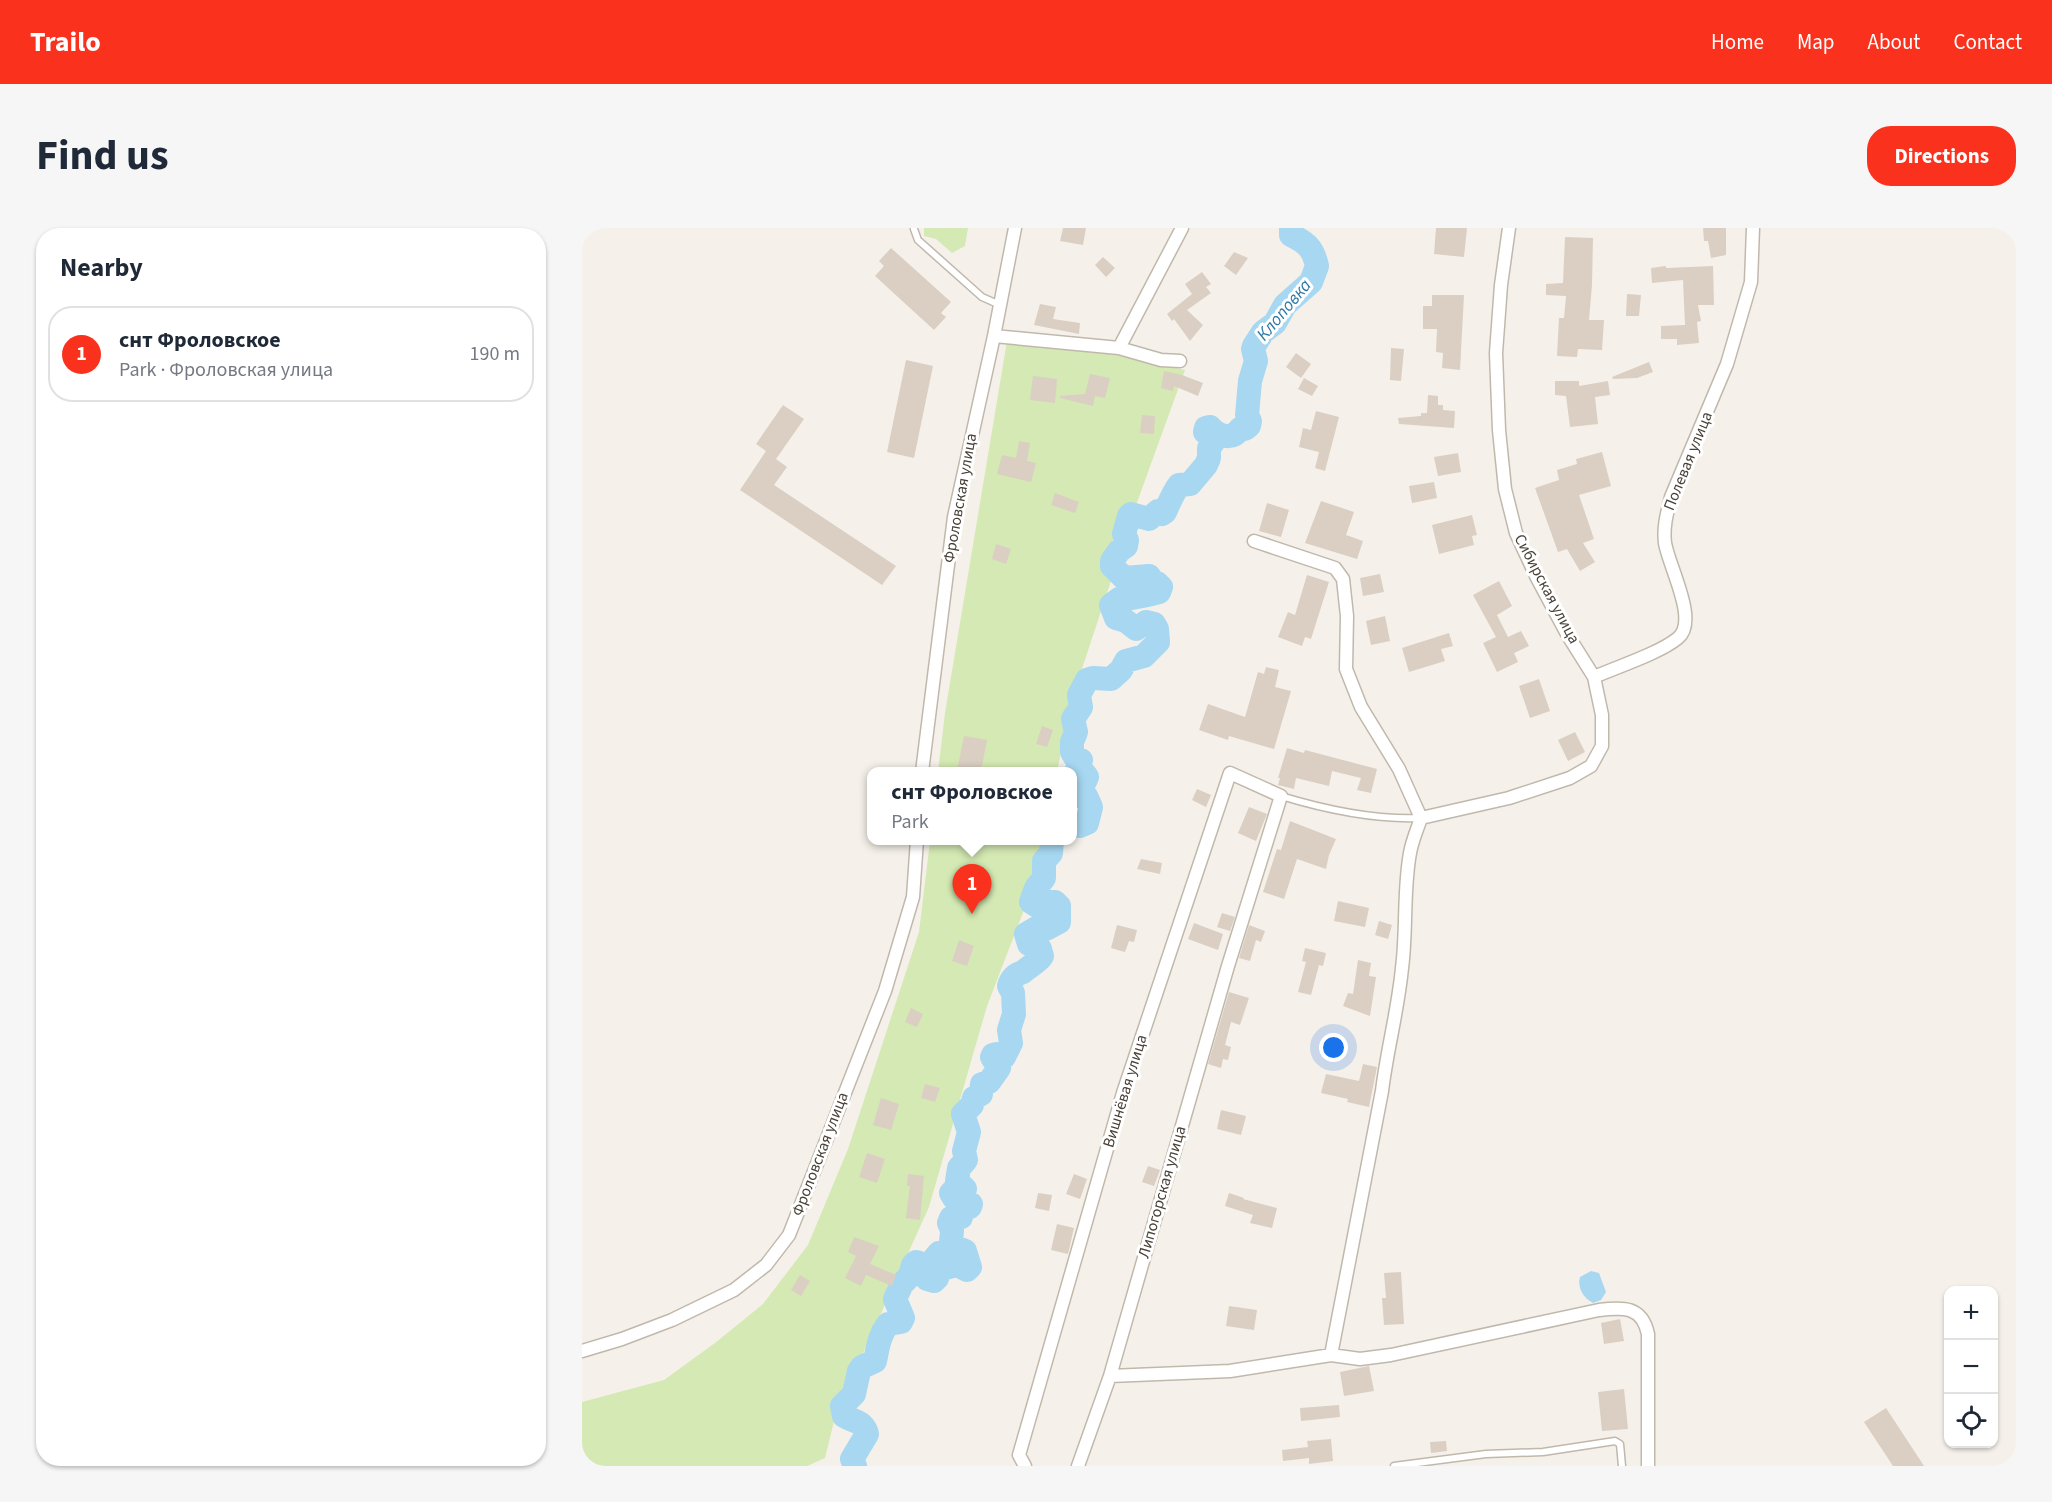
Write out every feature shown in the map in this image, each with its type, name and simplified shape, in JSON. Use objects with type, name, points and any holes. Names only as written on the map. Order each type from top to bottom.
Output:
[{"type":"street","name":"Фроловская улица","points":[[923,767],[954,517],[1015,228]]},
{"type":"street","points":[[1119,348],[1182,228]]},
{"type":"street","name":"Сибирская улица","points":[[1421,818],[1509,798],[1570,778],[1591,766],[1598,755],[1603,734],[1602,715],[1594,677],[1567,634],[1524,551],[1516,532],[1505,489],[1499,430],[1496,353],[1501,285],[1509,228]]},
{"type":"street","name":"Полевая улица","points":[[1594,677],[1668,645],[1685,630],[1687,624],[1685,609],[1666,544],[1665,518],[1671,497],[1727,364],[1751,282],[1753,228]]},
{"type":"street","points":[[994,336],[1119,348],[1161,360],[1180,362]]},
{"type":"street","points":[[1254,541],[1335,568],[1343,579],[1347,616],[1346,669],[1361,707],[1399,769],[1421,818],[1410,851],[1408,867],[1399,998],[1386,1056],[1382,1091],[1331,1355]]},
{"type":"street","name":"Вишнёвая улица","points":[[1024,1466],[1019,1455],[1123,1093],[1230,773],[1281,796]]},
{"type":"street","name":"Липогорская улица","points":[[1078,1466],[1110,1376],[1228,966],[1281,796]]},
{"type":"street","name":"Фроловская улица","points":[[582,1351],[672,1320],[734,1290],[766,1265],[789,1235],[885,991],[913,897],[917,845]]},
{"type":"street","points":[[1110,1376],[1230,1371],[1331,1355],[1360,1359],[1391,1355],[1599,1310],[1614,1308],[1632,1311],[1639,1314],[1648,1334],[1648,1466]]},
{"type":"lane","points":[[912,228],[918,240],[982,297],[1000,305]]},
{"type":"lane","points":[[1281,796],[1306,804],[1356,814],[1402,819],[1421,818]]},
{"type":"lane","points":[[1394,1466],[1486,1454],[1543,1452],[1615,1441],[1620,1444],[1622,1466]]},
{"type":"green space","points":[[924,228],[968,228],[965,246],[952,253],[936,239],[924,236]]},
{"type":"green space","points":[[1007,341],[1118,355],[1185,370],[1135,508],[1074,693],[1058,767],[939,767],[945,713]]},
{"type":"green space","points":[[930,845],[1041,845],[1029,897],[987,1006],[929,1207],[836,1413],[825,1458],[807,1466],[582,1466],[582,1402],[664,1380],[763,1304],[808,1245],[848,1149],[919,932]]},
{"type":"water","points":[[1591,1271],[1599,1273],[1606,1292],[1601,1300],[1593,1303],[1584,1295],[1579,1285],[1580,1277]]},
{"type":"building","points":[[1063,228],[1086,228],[1083,245],[1060,241]]},
{"type":"building","points":[[1436,228],[1467,228],[1464,257],[1434,254]]},
{"type":"building","points":[[1703,228],[1726,228],[1726,255],[1711,258],[1708,241],[1704,241]]},
{"type":"building","points":[[1565,237],[1593,238],[1589,320],[1604,320],[1602,350],[1578,349],[1577,357],[1557,356],[1559,318],[1564,318],[1566,296],[1546,295],[1546,284],[1563,283]]},
{"type":"building","points":[[891,248],[951,302],[941,313],[946,317],[934,330],[875,276],[884,266],[879,261]]},
{"type":"building","points":[[1234,252],[1248,258],[1236,275],[1224,266]]},
{"type":"building","points":[[1103,257],[1115,268],[1106,277],[1095,265]]},
{"type":"building","points":[[1666,266],[1666,268],[1713,266],[1714,305],[1698,305],[1701,321],[1697,322],[1699,343],[1677,345],[1677,339],[1661,339],[1661,326],[1685,325],[1683,280],[1652,283],[1651,268]]},
{"type":"building","points":[[1202,272],[1211,284],[1206,287],[1211,293],[1187,310],[1203,325],[1190,341],[1174,319],[1172,321],[1167,314],[1192,294],[1185,284]]},
{"type":"building","points":[[1627,294],[1641,295],[1639,316],[1626,316]]},
{"type":"building","points":[[1432,295],[1464,295],[1460,370],[1442,368],[1443,353],[1436,352],[1437,329],[1423,329],[1423,306],[1432,306]]},
{"type":"building","points":[[1040,304],[1056,307],[1053,319],[1080,323],[1079,334],[1034,325]]},
{"type":"building","points":[[1391,348],[1404,349],[1401,381],[1390,380]]},
{"type":"building","points":[[1296,353],[1311,364],[1301,378],[1286,367]]},
{"type":"building","points":[[906,360],[933,366],[914,458],[887,452]]},
{"type":"building","points":[[1649,362],[1653,372],[1637,378],[1613,379],[1612,377]]},
{"type":"building","points":[[1164,371],[1203,383],[1198,396],[1174,386],[1173,391],[1161,388]]},
{"type":"building","points":[[1090,374],[1110,378],[1105,398],[1095,396],[1093,406],[1060,398],[1060,396],[1085,394]]},
{"type":"building","points":[[1033,376],[1057,379],[1055,403],[1030,400]]},
{"type":"building","points":[[1304,378],[1318,386],[1312,396],[1298,389]]},
{"type":"building","points":[[1555,381],[1579,381],[1579,386],[1608,381],[1610,395],[1595,397],[1598,424],[1570,427],[1566,396],[1555,395]]},
{"type":"building","points":[[1428,395],[1438,396],[1438,405],[1443,405],[1443,410],[1455,411],[1454,428],[1399,424],[1398,418],[1421,416],[1421,413],[1427,413]]},
{"type":"building","points":[[783,405],[804,419],[776,459],[787,467],[774,485],[896,566],[882,585],[740,490],[766,451],[756,444]]},
{"type":"building","points":[[1316,411],[1339,417],[1325,471],[1315,468],[1319,452],[1299,447],[1303,428],[1311,430]]},
{"type":"building","points":[[1142,415],[1155,416],[1154,434],[1140,433]]},
{"type":"building","points":[[1019,441],[1030,443],[1027,461],[1036,463],[1031,482],[997,474],[1002,455],[1016,458]]},
{"type":"building","points":[[1602,452],[1611,486],[1579,495],[1594,539],[1583,543],[1595,562],[1580,571],[1567,549],[1558,552],[1535,488],[1559,480],[1557,470],[1577,464],[1576,459]]},
{"type":"building","points":[[1458,453],[1461,472],[1438,476],[1434,457]]},
{"type":"building","points":[[1434,482],[1437,498],[1412,503],[1409,486]]},
{"type":"building","points":[[1055,493],[1079,502],[1075,513],[1051,505]]},
{"type":"building","points":[[1321,501],[1354,512],[1346,535],[1363,541],[1357,559],[1305,543]]},
{"type":"building","points":[[1267,503],[1289,510],[1281,537],[1259,531]]},
{"type":"building","points":[[1472,515],[1477,535],[1472,536],[1474,545],[1439,554],[1432,525]]},
{"type":"building","points":[[996,544],[1011,549],[1006,564],[992,559]]},
{"type":"building","points":[[1380,574],[1384,592],[1363,596],[1360,578]]},
{"type":"building","points":[[1307,575],[1329,582],[1311,639],[1305,637],[1302,646],[1278,637],[1288,612],[1295,615]]},
{"type":"building","points":[[1499,581],[1512,606],[1497,615],[1508,637],[1521,631],[1529,646],[1514,653],[1518,662],[1497,672],[1483,643],[1496,637],[1473,595]]},
{"type":"building","points":[[1385,616],[1390,641],[1371,645],[1366,621]]},
{"type":"building","points":[[1449,633],[1453,646],[1441,649],[1445,661],[1409,672],[1402,648]]},
{"type":"building","points":[[1266,667],[1279,670],[1275,687],[1291,691],[1274,749],[1229,736],[1228,740],[1199,730],[1208,704],[1245,717],[1258,672],[1264,674]]},
{"type":"building","points":[[1539,679],[1550,711],[1530,718],[1519,686]]},
{"type":"building","points":[[1042,726],[1053,730],[1047,747],[1036,744]]},
{"type":"building","points":[[1575,732],[1585,752],[1568,761],[1558,740]]},
{"type":"building","points":[[964,736],[987,740],[982,767],[958,767]]},
{"type":"building","points":[[1287,748],[1304,753],[1305,750],[1377,769],[1371,793],[1357,790],[1361,778],[1332,771],[1329,786],[1296,778],[1294,789],[1278,785]]},
{"type":"building","points":[[1197,789],[1211,795],[1206,807],[1192,800]]},
{"type":"building","points":[[1249,807],[1267,814],[1256,841],[1238,833]]},
{"type":"building","points":[[1290,821],[1336,839],[1326,869],[1297,859],[1284,899],[1263,892],[1277,849],[1281,850]]},
{"type":"building","points":[[1141,859],[1162,863],[1160,874],[1137,869]]},
{"type":"building","points":[[1338,901],[1369,908],[1365,927],[1334,921]]},
{"type":"building","points":[[1222,913],[1235,917],[1230,931],[1217,927]]},
{"type":"building","points":[[1379,921],[1392,925],[1388,939],[1375,935]]},
{"type":"building","points":[[1194,923],[1223,934],[1218,950],[1188,939]]},
{"type":"building","points":[[1117,925],[1137,930],[1134,942],[1129,941],[1125,952],[1111,948]]},
{"type":"building","points":[[1249,925],[1265,931],[1261,942],[1256,940],[1250,961],[1239,958]]},
{"type":"building","points":[[959,940],[974,946],[967,966],[952,961]]},
{"type":"building","points":[[1305,948],[1326,953],[1323,966],[1319,965],[1311,995],[1298,992],[1306,962],[1302,961]]},
{"type":"building","points":[[1358,960],[1371,963],[1369,976],[1376,977],[1370,1016],[1343,1006],[1348,993],[1353,994]]},
{"type":"building","points":[[1229,992],[1249,998],[1240,1025],[1231,1022],[1225,1045],[1231,1047],[1228,1060],[1223,1059],[1221,1068],[1208,1064]]},
{"type":"building","points":[[911,1008],[923,1014],[917,1027],[905,1022]]},
{"type":"building","points":[[1363,1064],[1377,1067],[1369,1107],[1321,1093],[1326,1074],[1359,1081]]},
{"type":"building","points":[[925,1084],[940,1088],[935,1102],[921,1098]]},
{"type":"building","points":[[881,1098],[899,1104],[891,1130],[873,1125]]},
{"type":"building","points":[[1221,1110],[1246,1116],[1241,1135],[1217,1129]]},
{"type":"building","points":[[867,1153],[885,1159],[877,1183],[859,1177]]},
{"type":"building","points":[[1148,1166],[1160,1170],[1154,1186],[1142,1182]]},
{"type":"building","points":[[908,1174],[924,1176],[920,1220],[906,1218],[910,1186],[907,1186]]},
{"type":"building","points":[[1074,1174],[1087,1179],[1080,1199],[1066,1194]]},
{"type":"building","points":[[1038,1193],[1052,1195],[1049,1211],[1035,1208]]},
{"type":"building","points":[[1229,1193],[1277,1208],[1272,1228],[1250,1223],[1253,1215],[1225,1206]]},
{"type":"building","points":[[1057,1224],[1074,1228],[1068,1254],[1051,1250]]},
{"type":"building","points":[[854,1237],[879,1246],[870,1264],[896,1275],[892,1286],[866,1275],[861,1286],[845,1278],[856,1256],[848,1252]]},
{"type":"building","points":[[1401,1272],[1404,1324],[1384,1325],[1382,1298],[1386,1298],[1384,1273]]},
{"type":"building","points":[[800,1275],[810,1281],[801,1296],[791,1290]]},
{"type":"building","points":[[1229,1306],[1257,1310],[1254,1330],[1226,1326]]},
{"type":"building","points":[[1620,1319],[1624,1341],[1604,1344],[1601,1323]]},
{"type":"building","points":[[1369,1366],[1374,1391],[1344,1396],[1340,1372]]},
{"type":"building","points":[[1624,1389],[1628,1429],[1602,1431],[1598,1392]]},
{"type":"building","points":[[1339,1405],[1340,1417],[1301,1421],[1300,1408]]},
{"type":"building","points":[[1886,1408],[1924,1466],[1893,1466],[1864,1422]]},
{"type":"building","points":[[1331,1439],[1333,1461],[1309,1464],[1309,1458],[1283,1461],[1282,1450],[1308,1447],[1307,1441]]},
{"type":"building","points":[[1446,1441],[1447,1451],[1431,1453],[1430,1442]]},
{"type":"waterway","name":"Клоповка","points":[[1077,770],[1081,760],[1072,752],[1072,742],[1076,732],[1073,719],[1081,707],[1079,695],[1087,680],[1111,679],[1121,670],[1126,661],[1144,656],[1158,642],[1157,629],[1154,624],[1146,622],[1136,629],[1126,621],[1116,618],[1111,605],[1119,599],[1159,592],[1161,587],[1149,576],[1124,578],[1112,566],[1112,561],[1126,546],[1127,540],[1124,534],[1129,516],[1131,514],[1149,519],[1158,511],[1162,514],[1179,485],[1190,484],[1206,465],[1209,448],[1214,441],[1212,436],[1205,432],[1206,428],[1210,427],[1221,435],[1229,436],[1249,426],[1250,421],[1247,415],[1250,381],[1256,361],[1254,346],[1263,332],[1275,323],[1285,305],[1311,282],[1317,266],[1311,250],[1291,235],[1291,228]]},
{"type":"waterway","name":"Клоповка","points":[[1077,772],[1084,773],[1087,777],[1083,786],[1077,787]]},
{"type":"waterway","name":"Клоповка","points":[[1077,796],[1086,796],[1091,807],[1087,823],[1077,826]]},
{"type":"waterway","name":"Клоповка","points":[[855,1466],[852,1459],[867,1434],[861,1424],[844,1416],[842,1406],[854,1394],[859,1371],[862,1367],[875,1361],[885,1328],[888,1324],[901,1322],[903,1318],[895,1299],[902,1284],[910,1276],[916,1262],[919,1263],[927,1279],[934,1281],[937,1278],[934,1259],[939,1253],[943,1254],[946,1268],[956,1265],[967,1270],[970,1267],[965,1251],[951,1243],[952,1230],[949,1223],[951,1218],[961,1217],[964,1206],[970,1207],[971,1204],[954,1198],[951,1193],[955,1189],[963,1191],[965,1189],[957,1181],[959,1168],[966,1160],[964,1151],[969,1132],[963,1114],[972,1105],[974,1098],[981,1094],[982,1084],[989,1082],[999,1068],[993,1055],[1004,1057],[1011,1043],[1009,1030],[1014,1014],[1013,993],[1009,986],[1011,981],[1042,956],[1040,949],[1029,944],[1026,934],[1038,927],[1046,929],[1059,922],[1059,906],[1055,902],[1048,902],[1039,907],[1031,902],[1036,888],[1044,878],[1044,861],[1051,853],[1052,845]]},
{"type":"place","name":"снт Фроловское","points":[[972,914]]}]
